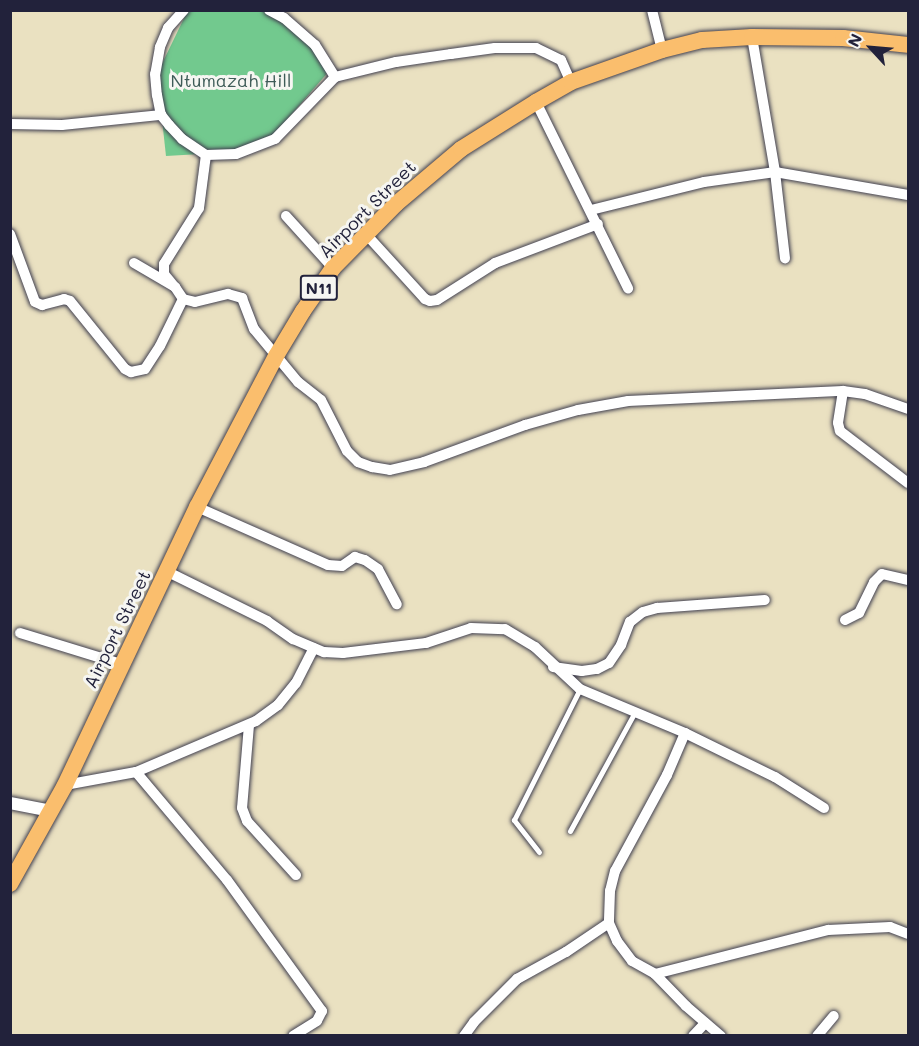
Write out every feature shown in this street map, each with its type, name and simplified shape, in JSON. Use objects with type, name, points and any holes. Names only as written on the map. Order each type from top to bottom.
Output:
[{"type":"highway","name":"Airport Street","points":[[10,884],[65,785],[197,507],[276,356],[303,311],[333,268],[365,233],[429,174],[461,149],[536,102],[571,82],[662,50],[702,40],[752,37],[843,38],[909,45]]},
{"type":"street","points":[[184,10],[168,28],[160,47],[155,74],[161,115],[182,139],[206,155],[236,154],[274,139],[335,77],[396,62],[495,48],[536,48],[561,60],[571,82]]},
{"type":"street","points":[[269,10],[284,18],[315,45],[335,77]]},
{"type":"street","points":[[652,10],[662,50]]},
{"type":"street","points":[[752,37],[775,172],[785,258]]},
{"type":"street","points":[[536,102],[628,288]]},
{"type":"street","points":[[10,124],[62,125],[161,115]]},
{"type":"street","points":[[206,155],[199,208],[164,264],[164,274],[183,299],[195,302],[228,294],[242,298],[254,329],[298,382],[321,400],[347,451],[358,462],[390,470],[424,462],[525,425],[578,410],[628,401],[843,391],[865,394],[909,409]]},
{"type":"street","points":[[591,210],[704,182],[775,172],[909,195]]},
{"type":"street","points":[[286,216],[333,268]]},
{"type":"street","points":[[365,233],[425,299],[430,301],[437,300],[495,262],[598,224]]},
{"type":"street","points":[[10,234],[13,253],[35,302],[42,305],[64,299],[70,301],[125,369],[131,372],[145,369],[160,346],[183,299]]},
{"type":"street","points":[[134,263],[175,287]]},
{"type":"street","points":[[843,391],[838,423],[840,431],[909,483]]},
{"type":"street","points":[[197,507],[328,565],[342,566],[355,557],[365,560],[378,569],[397,604]]},
{"type":"street","points":[[166,571],[324,652],[343,653],[426,643],[471,628],[506,629],[535,647],[553,667],[580,689],[685,733],[774,777],[824,808]]},
{"type":"street","points":[[845,620],[859,613],[874,582],[882,574],[909,580]]},
{"type":"street","points":[[553,667],[582,671],[597,669],[609,663],[621,645],[630,622],[643,612],[657,608],[765,600]]},
{"type":"street","points":[[20,633],[121,664]]},
{"type":"street","points":[[65,785],[136,772],[249,725],[278,705],[296,682],[314,648]]},
{"type":"street","points":[[249,725],[242,808],[248,821],[296,875]]},
{"type":"street","points":[[685,733],[667,775],[615,871],[610,891],[609,923],[617,941],[632,960],[656,974],[705,1023],[721,1035]]},
{"type":"street","points":[[136,772],[227,880],[321,1011],[317,1021],[293,1035]]},
{"type":"street","points":[[10,803],[51,811]]},
{"type":"street","points":[[464,1035],[518,978],[609,923]]},
{"type":"street","points":[[656,974],[828,930],[890,927],[909,934]]},
{"type":"street","points":[[817,1035],[834,1016]]},
{"type":"street","points":[[693,1035],[705,1023]]},
{"type":"lane","points":[[539,852],[514,820],[580,689]]},
{"type":"lane","points":[[570,831],[635,712]]},
{"type":"green space","name":"Ntumazah Hill","points":[[188,10],[273,12],[314,46],[330,70],[271,138],[235,152],[166,156],[157,74]]}]
